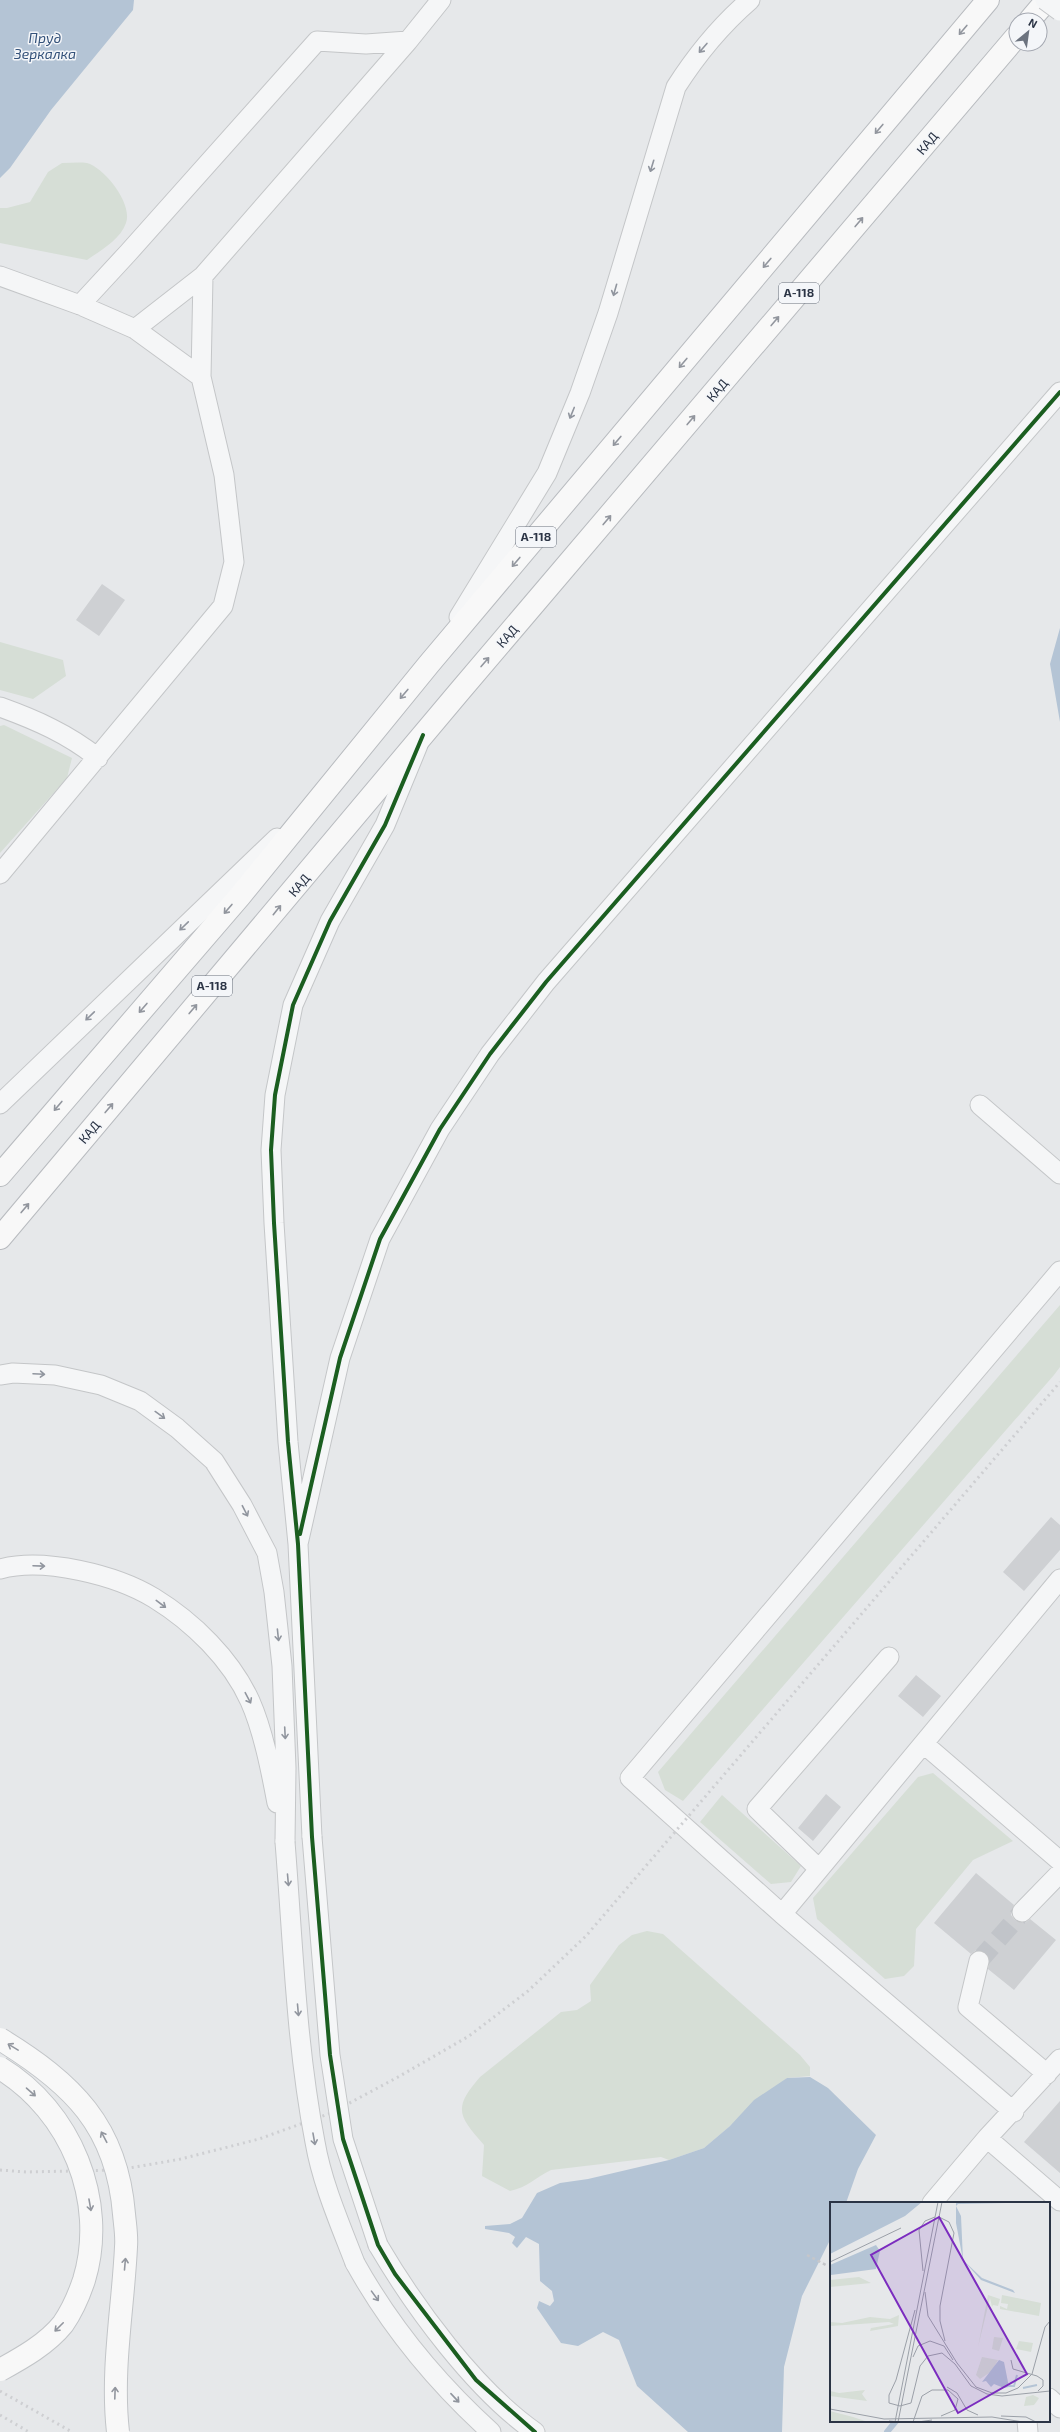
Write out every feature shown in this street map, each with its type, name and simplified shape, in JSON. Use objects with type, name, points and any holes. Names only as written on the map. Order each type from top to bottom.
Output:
[{"type":"main road","name":"А-118","points":[[0,1175],[240,896],[314,803],[429,664],[988,0]]},
{"type":"main road","points":[[1036,12],[1046,0]]},
{"type":"main road","name":"КАД","points":[[0,1238],[423,735],[1008,46]]},
{"type":"main road","points":[[0,2039],[48,2070],[74,2094],[96,2122],[111,2150],[122,2195],[126,2246],[117,2351],[115,2406],[118,2432]]},
{"type":"main road","points":[[0,2068],[13,2076],[37,2097],[59,2125],[77,2156],[86,2182],[92,2237],[88,2267],[79,2294],[63,2324],[31,2353],[0,2370]]},
{"type":"street","points":[[135,329],[203,276],[408,41],[441,0]]},
{"type":"street","points":[[429,664],[547,473],[580,392],[608,313],[676,87],[697,55],[729,18],[750,0]]},
{"type":"street","points":[[1046,0],[1060,11]]},
{"type":"street","points":[[80,305],[317,41],[366,44],[408,41]]},
{"type":"street","points":[[0,276],[80,305],[135,329],[201,377]]},
{"type":"street","points":[[0,874],[223,606],[234,562],[224,475],[201,377],[203,276]]},
{"type":"street","points":[[298,1544],[340,1358],[380,1238],[444,1122],[490,1054],[546,982],[1060,392]]},
{"type":"street","points":[[0,706],[42,722],[76,740],[98,758]]},
{"type":"street","points":[[423,735],[385,825],[330,921],[293,1005],[275,1095],[271,1150],[274,1216],[288,1442],[298,1544],[312,1837],[330,2055],[343,2138],[378,2245],[395,2274],[476,2380],[535,2432]]},
{"type":"street","points":[[0,1104],[314,803]]},
{"type":"street","points":[[980,1105],[1060,1174]]},
{"type":"street","points":[[1014,2112],[782,1914],[630,1778],[1060,1271]]},
{"type":"street","points":[[0,1375],[13,1373],[55,1375],[101,1385],[140,1401],[177,1428],[214,1460],[242,1504],[267,1553],[282,1666],[286,1768],[285,1842],[302,2057],[315,2144],[332,2202],[355,2262],[370,2288],[417,2353],[456,2400],[491,2432]]},
{"type":"street","points":[[0,1569],[14,1565],[62,1567],[108,1578],[154,1598],[194,1628],[229,1666],[250,1701],[271,1768],[285,1842]]},
{"type":"street","points":[[782,1914],[818,1868],[924,1744],[1060,1579]]},
{"type":"street","points":[[818,1868],[757,1809],[889,1657]]},
{"type":"street","points":[[924,1744],[1060,1861]]},
{"type":"street","points":[[1022,1912],[1060,1873]]},
{"type":"street","points":[[933,2202],[987,2138],[1014,2112],[1056,2066],[968,2007],[979,1961]]},
{"type":"street","points":[[987,2138],[1060,2201]]},
{"type":"street","points":[[1050,2399],[1060,2408]]},
{"type":"street","points":[[1027,2422],[1028,2432]]},
{"type":"path","points":[[807,2254],[826,2265]]},
{"type":"shaded area","points":[[62,163],[87,163],[94,166],[109,179],[121,197],[127,215],[126,223],[119,235],[110,244],[87,260],[0,243],[0,208],[7,208],[30,202],[48,172]]},
{"type":"shaded area","points":[[0,642],[63,660],[66,676],[33,699],[0,690]]},
{"type":"shaded area","points":[[4,725],[72,758],[67,778],[0,853],[0,726]]},
{"type":"shaded area","points":[[1060,1305],[1060,1367],[1054,1375],[683,1801],[665,1790],[658,1772]]},
{"type":"shaded area","points":[[933,1773],[1013,1841],[973,1860],[916,1929],[914,1966],[904,1976],[885,1979],[817,1919],[813,1898],[918,1777]]},
{"type":"shaded area","points":[[722,1795],[801,1866],[791,1882],[771,1884],[700,1822]]},
{"type":"shaded area","points":[[647,1931],[663,1934],[800,2055],[810,2067],[810,2076],[787,2078],[704,2148],[669,2160],[661,2157],[551,2170],[527,2185],[510,2191],[482,2176],[484,2145],[469,2127],[462,2112],[462,2105],[465,2097],[471,2088],[480,2077],[561,2012],[577,2010],[591,2001],[590,1985],[619,1945],[632,1935]]},
{"type":"water","name":"Пруд Зеркалка","points":[[0,0],[134,0],[133,10],[51,110],[10,168],[0,178]]},
{"type":"water","points":[[1060,628],[1060,722],[1050,664]]},
{"type":"water","points":[[810,2077],[828,2088],[876,2135],[858,2169],[846,2202],[830,2202],[830,2240],[802,2296],[784,2367],[782,2432],[688,2432],[637,2386],[619,2340],[603,2332],[578,2346],[561,2343],[537,2308],[539,2301],[550,2306],[554,2301],[552,2291],[540,2281],[539,2244],[526,2237],[517,2248],[512,2243],[515,2237],[509,2233],[485,2229],[485,2226],[510,2224],[522,2218],[537,2193],[560,2183],[588,2179],[669,2160],[704,2148],[730,2126],[754,2100],[787,2078]]},
{"type":"building","points":[[102,584],[125,600],[99,636],[76,620]]},
{"type":"building","points":[[1051,1517],[1060,1525],[1060,1550],[1024,1591],[1003,1572]]},
{"type":"building","points":[[916,1675],[941,1696],[923,1717],[898,1696]]},
{"type":"building","points":[[826,1794],[841,1807],[813,1841],[798,1828]]},
{"type":"building","points":[[976,1873],[1014,1905],[1011,1915],[1015,1920],[1025,1923],[1030,1919],[1056,1940],[1014,1990],[988,1969],[990,1958],[986,1953],[976,1950],[971,1954],[934,1923]]},
{"type":"building","points":[[1060,2101],[1060,2173],[1024,2142]]},
{"type":"waterway","points":[[887,2432],[895,2422]]},
{"type":"tunnel","points":[[979,1961],[1022,1912]]},
{"type":"railway","points":[[0,2170],[26,2172],[118,2170],[181,2159],[259,2139],[331,2113],[398,2077],[469,2036],[528,1991],[586,1936],[1060,1382]]},
{"type":"railway","points":[[0,2391],[72,2432]]},
{"type":"railway","points":[[0,2415],[29,2432]]},
{"type":"cycle path","points":[[300,1534],[340,1358],[380,1239],[440,1129],[490,1054],[546,982],[1060,392]]},
{"type":"cycle path","points":[[423,735],[385,825],[330,921],[293,1005],[275,1095],[271,1150],[274,1223],[288,1442],[298,1544],[312,1837],[330,2055],[343,2139],[378,2245],[395,2274],[476,2380],[535,2432]]}]
